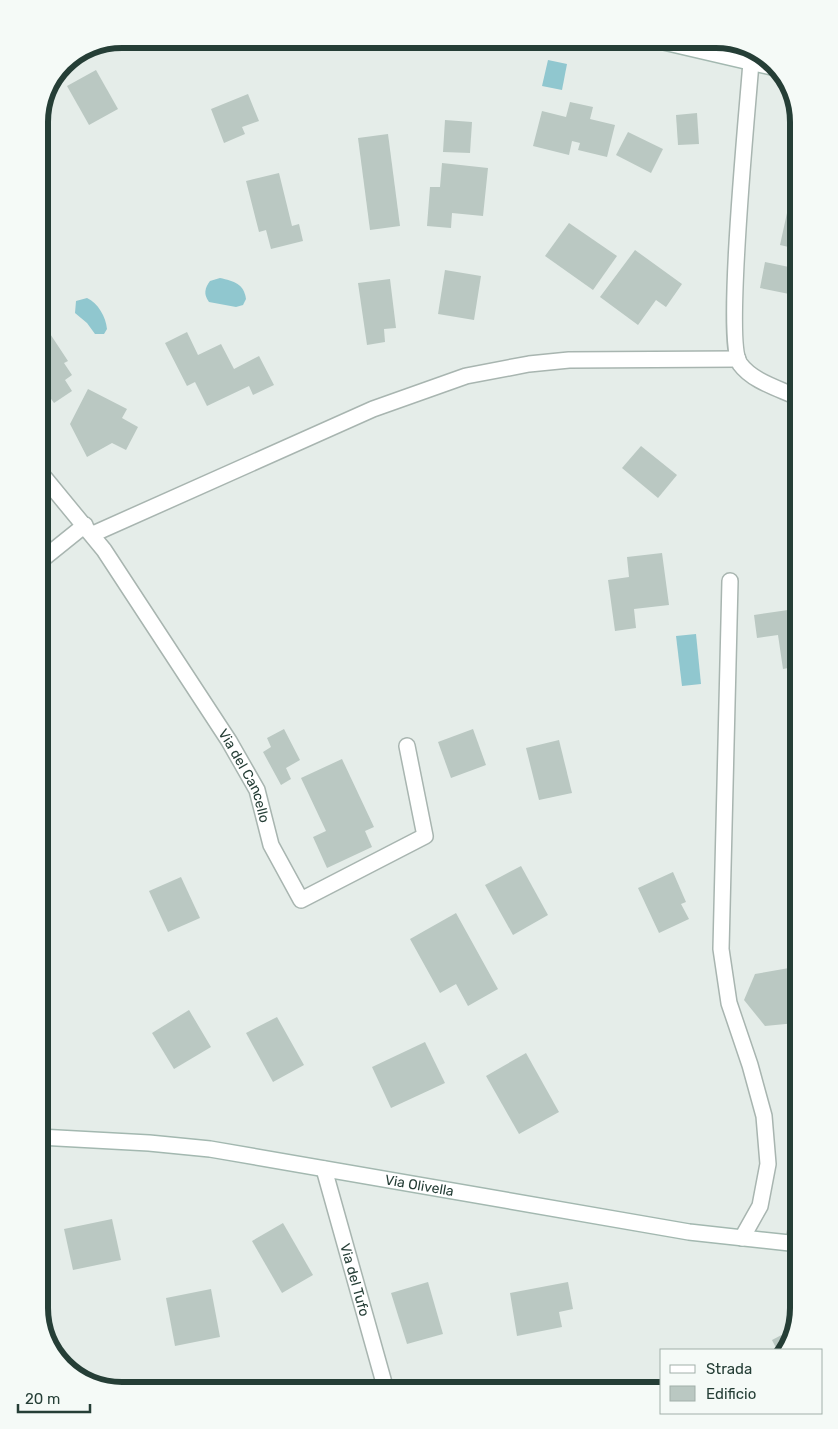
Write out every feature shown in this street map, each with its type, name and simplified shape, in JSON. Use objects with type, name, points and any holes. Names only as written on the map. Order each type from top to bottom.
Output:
[{"type":"street","points":[[690,48],[764,65]]},
{"type":"street","points":[[751,62],[734,306],[734,339],[740,364],[752,375],[791,394]]},
{"type":"street","points":[[48,556],[89,530],[372,409],[466,376],[529,364],[569,360],[738,359]]},
{"type":"street","name":"Via del Cancello","points":[[48,482],[89,530],[243,765],[257,790],[271,845],[301,900],[425,836],[407,746]]},
{"type":"street","points":[[730,582],[722,949],[729,1002],[750,1065],[764,1116],[768,1164],[760,1206],[742,1238]]},
{"type":"street","name":"Via Olivella","points":[[48,1138],[163,1144],[324,1168],[689,1232],[791,1243]]},
{"type":"street","name":"Via del Tufo","points":[[324,1168],[384,1381]]},
{"type":"water","points":[[548,60],[567,64],[562,90],[542,86]]},
{"type":"water","points":[[220,278],[234,282],[241,287],[246,299],[243,305],[236,307],[209,302],[205,294],[207,286],[210,281]]},
{"type":"water","points":[[87,298],[95,303],[103,315],[107,329],[104,334],[95,334],[87,323],[75,313],[76,301]]},
{"type":"water","points":[[696,634],[701,684],[682,686],[676,636]]},
{"type":"building","points":[[96,70],[118,109],[89,125],[67,86]]},
{"type":"building","points":[[248,94],[259,121],[242,127],[245,134],[224,143],[211,109]]},
{"type":"building","points":[[570,102],[593,107],[590,119],[615,125],[607,157],[578,150],[580,143],[572,141],[569,155],[533,146],[542,111],[566,117]]},
{"type":"building","points":[[697,113],[699,144],[678,145],[676,115]]},
{"type":"building","points":[[445,120],[472,122],[470,153],[443,152]]},
{"type":"building","points":[[628,132],[663,149],[651,173],[616,155]]},
{"type":"building","points":[[388,134],[400,226],[370,230],[358,138]]},
{"type":"building","points":[[442,163],[488,168],[483,216],[452,213],[451,228],[427,226],[430,187],[440,187]]},
{"type":"building","points":[[279,173],[292,226],[299,224],[303,241],[271,249],[266,230],[259,232],[246,181]]},
{"type":"building","points":[[787,213],[791,214],[791,248],[780,245]]},
{"type":"building","points":[[569,223],[617,256],[593,290],[545,256]]},
{"type":"building","points":[[635,250],[682,284],[666,307],[656,300],[638,325],[600,297]]},
{"type":"building","points":[[791,258],[791,294],[760,288],[765,262],[789,267]]},
{"type":"building","points":[[445,270],[481,276],[474,320],[438,314]]},
{"type":"building","points":[[390,279],[396,328],[384,329],[385,342],[367,345],[358,283]]},
{"type":"building","points":[[48,331],[68,361],[64,363],[72,375],[65,380],[72,391],[54,403],[48,395]]},
{"type":"building","points":[[187,332],[198,355],[221,344],[234,369],[259,356],[274,385],[253,395],[249,386],[207,406],[195,382],[187,386],[165,343]]},
{"type":"building","points":[[88,389],[127,409],[122,418],[138,427],[126,450],[112,443],[87,457],[70,424]]},
{"type":"building","points":[[641,446],[677,475],[658,498],[622,468]]},
{"type":"building","points":[[662,553],[669,605],[634,609],[636,628],[615,631],[608,580],[629,577],[627,557]]},
{"type":"building","points":[[791,610],[791,668],[783,669],[778,635],[757,638],[754,615]]},
{"type":"building","points":[[284,729],[300,760],[286,768],[291,779],[281,785],[263,752],[271,747],[267,738]]},
{"type":"building","points":[[473,729],[486,765],[451,778],[438,742]]},
{"type":"building","points":[[559,740],[572,793],[539,800],[526,748]]},
{"type":"building","points":[[342,759],[374,827],[365,831],[372,847],[327,868],[313,837],[326,831],[301,778]]},
{"type":"building","points":[[521,866],[548,915],[513,935],[485,885]]},
{"type":"building","points":[[673,872],[686,902],[681,904],[689,919],[659,933],[638,888]]},
{"type":"building","points":[[181,877],[200,918],[168,932],[149,891]]},
{"type":"building","points":[[456,913],[498,989],[468,1006],[456,984],[440,993],[410,939]]},
{"type":"building","points":[[789,968],[791,971],[791,1023],[765,1026],[744,1000],[755,974]]},
{"type":"building","points":[[189,1010],[211,1047],[174,1069],[152,1033]]},
{"type":"building","points":[[277,1017],[304,1065],[273,1082],[246,1033]]},
{"type":"building","points":[[425,1042],[445,1083],[391,1108],[372,1067]]},
{"type":"building","points":[[526,1053],[559,1112],[519,1134],[486,1076]]},
{"type":"building","points":[[112,1219],[121,1260],[73,1270],[64,1229]]},
{"type":"building","points":[[283,1223],[313,1275],[282,1293],[252,1241]]},
{"type":"building","points":[[428,1282],[443,1334],[407,1344],[391,1293]]},
{"type":"building","points":[[568,1282],[573,1309],[559,1312],[562,1327],[517,1336],[510,1293]]},
{"type":"building","points":[[211,1289],[220,1337],[175,1346],[166,1298]]},
{"type":"building","points":[[786,1332],[777,1349],[772,1340]]}]
